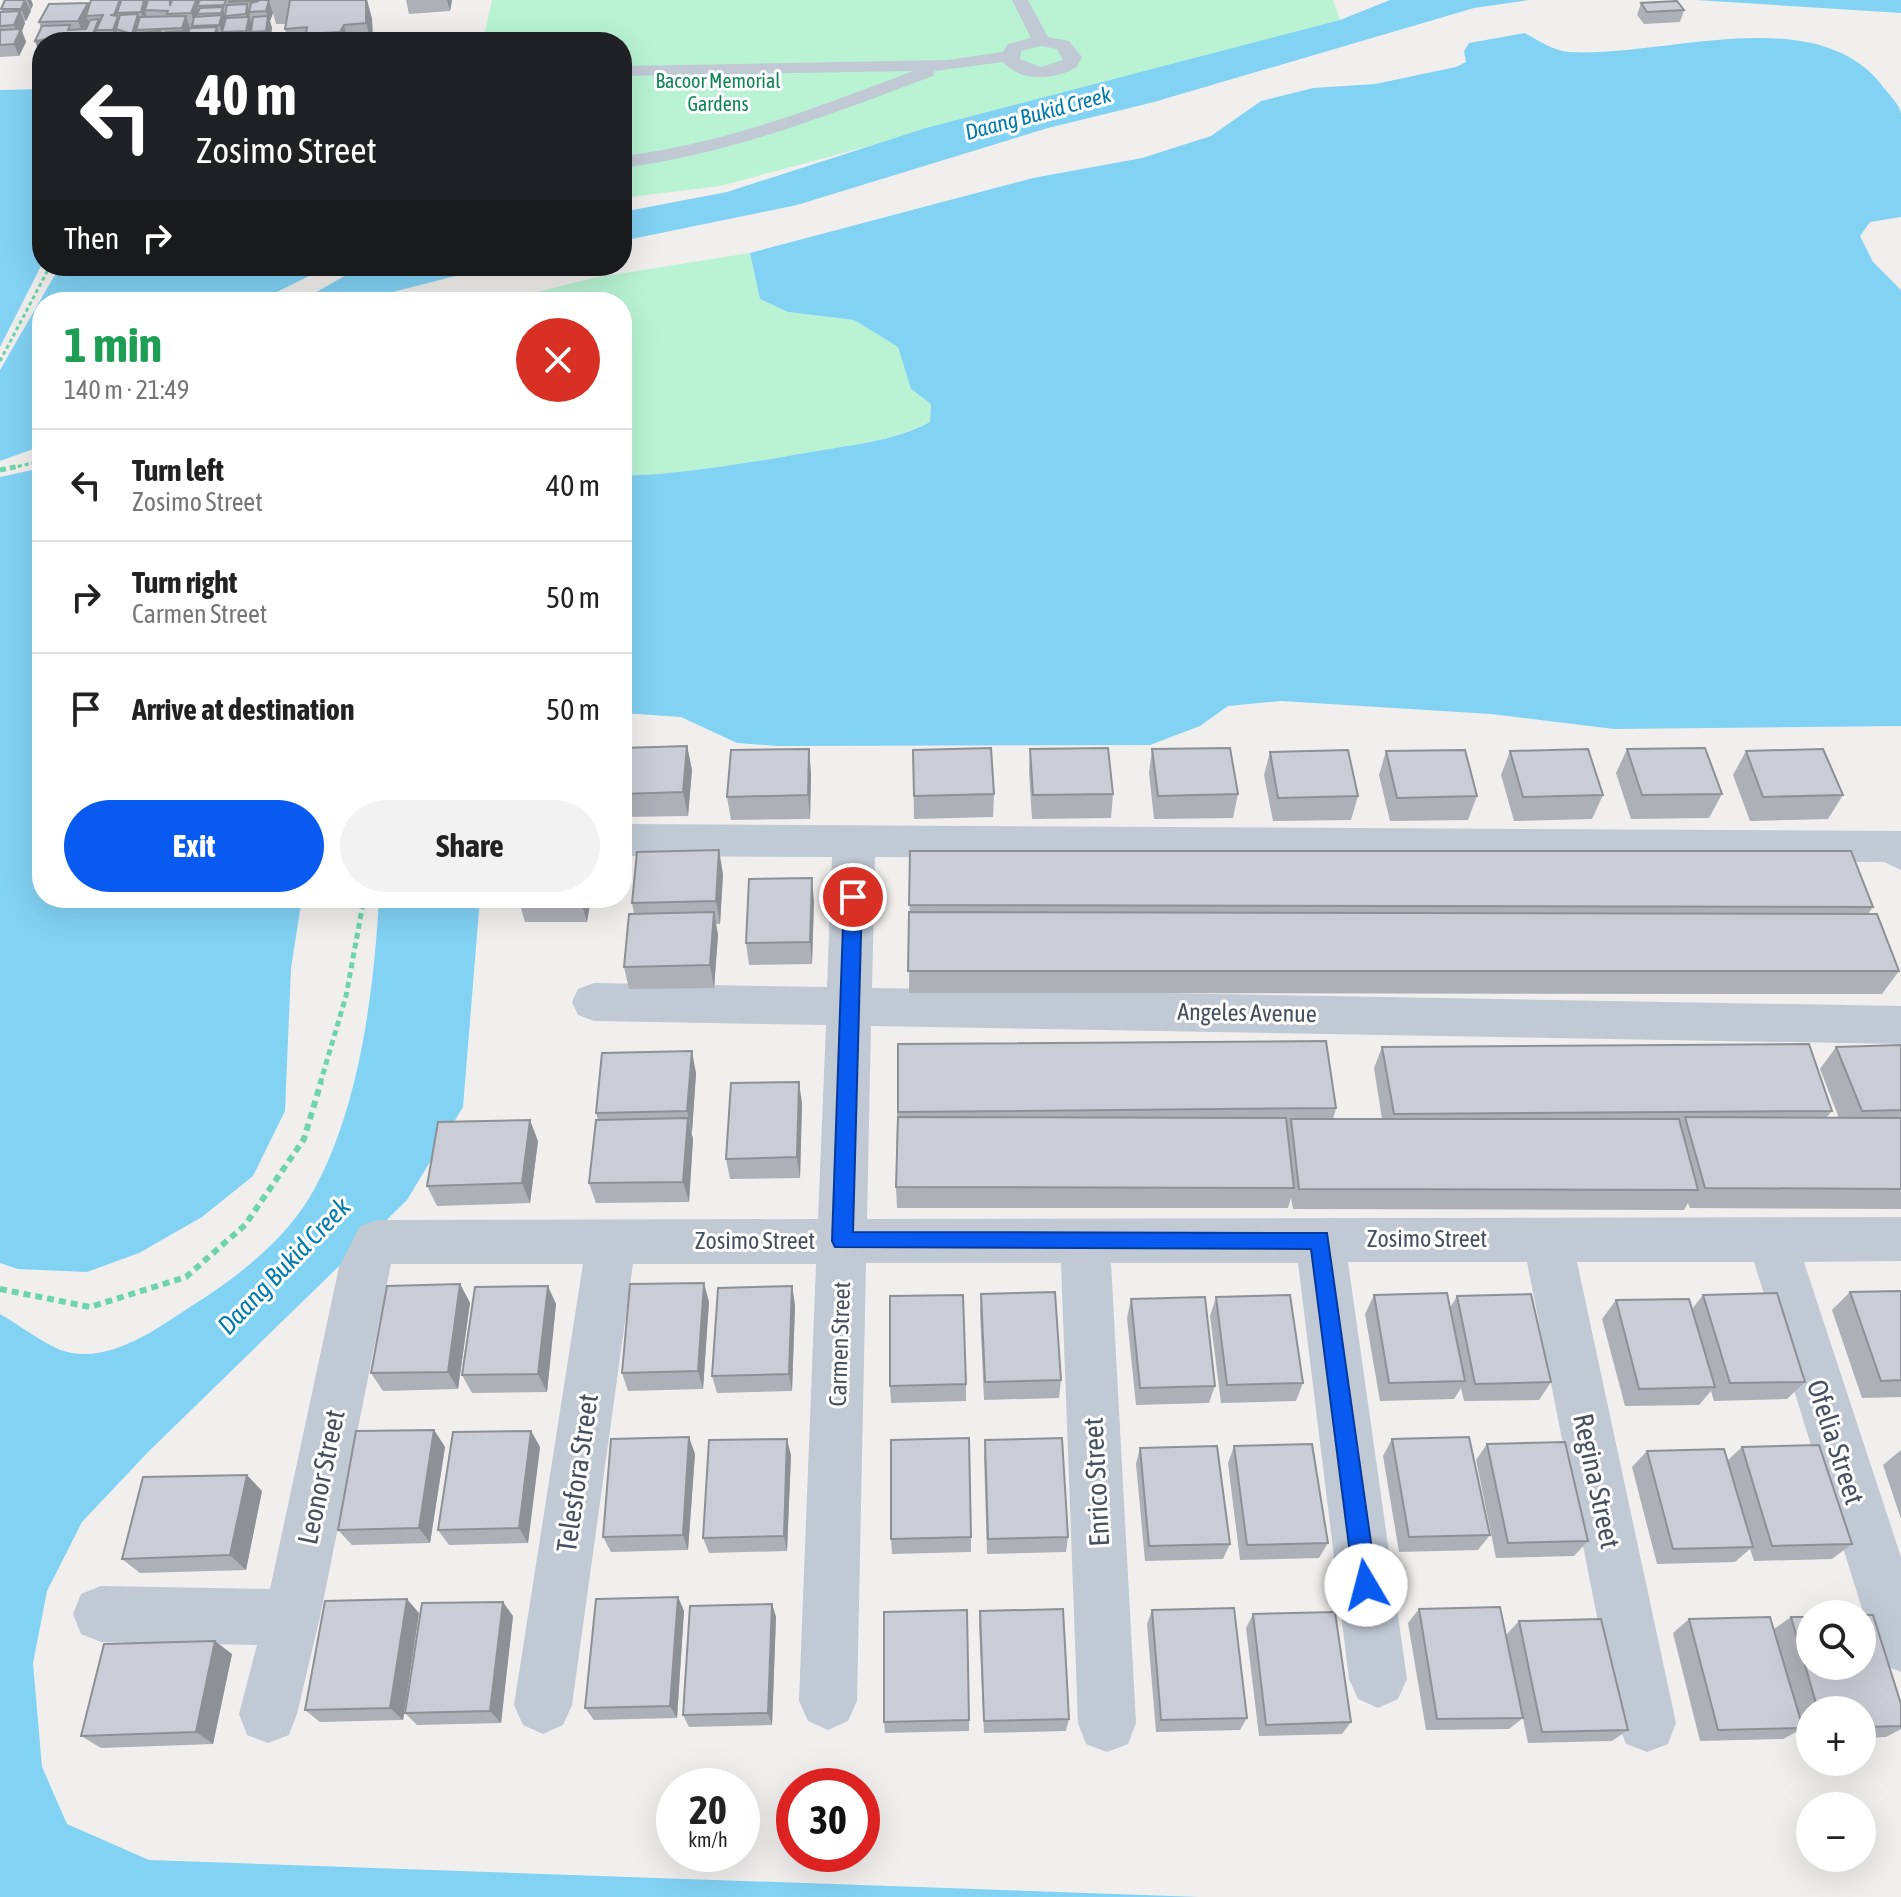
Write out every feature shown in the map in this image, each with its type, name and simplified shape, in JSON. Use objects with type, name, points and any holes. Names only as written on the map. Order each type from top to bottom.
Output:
[{"type":"street","points":[[632,840],[1898,846],[1901,854]]},
{"type":"street","name":"Carmen Street","points":[[828,1701],[854,842]]},
{"type":"street","name":"Angeles Avenue","points":[[594,1002],[1901,1025]]},
{"type":"street","points":[[1320,1239],[1378,1679]]},
{"type":"street","name":"Regina Street","points":[[1547,1239],[1647,1723]]},
{"type":"street","name":"Ofelia Street","points":[[1772,1239],[1901,1644]]},
{"type":"street","name":"Zosimo Street","points":[[377,1242],[1901,1239]]},
{"type":"street","name":"Enrico Street","points":[[1085,1240],[1107,1723]]},
{"type":"street","name":"Telesfora Street","points":[[543,1705],[611,1241]]},
{"type":"street","name":"Leonor Street","points":[[268,1714],[292,1617],[364,1267],[377,1242]]},
{"type":"street","points":[[101,1614],[292,1617]]},
{"type":"lane","points":[[1020,0],[1041,41]]},
{"type":"lane","points":[[1041,41],[1063,45],[1073,57],[1071,63],[1054,71],[1030,71],[1012,62],[1010,56],[1014,48],[1041,41]]},
{"type":"lane","points":[[632,71],[947,65],[1010,56]]},
{"type":"lane","points":[[632,161],[679,155],[785,125],[947,65]]},
{"type":"path","points":[[0,361],[32,300]]},
{"type":"path","points":[[0,470],[32,463]]},
{"type":"path","points":[[0,1289],[90,1307],[186,1277],[245,1225],[304,1139],[346,996],[362,908]]},
{"type":"green space","name":"Bacoor Memorial Gardens","points":[[492,0],[1333,0],[1340,20],[720,186],[632,197],[632,32],[485,32]]},
{"type":"green space","points":[[750,253],[760,299],[788,312],[854,320],[898,347],[911,388],[931,404],[930,422],[900,434],[853,445],[714,468],[632,475],[632,292],[538,292],[593,278],[632,276],[632,272]]},
{"type":"water","name":"Daang Bukid Creek","points":[[1390,0],[1529,0],[1474,8],[1154,102],[1048,128],[797,205],[632,239],[632,210],[727,192],[926,128],[1340,20]]},
{"type":"water","points":[[1696,0],[1901,0],[1901,13]]},
{"type":"water","points":[[1525,33],[1569,52],[1607,52],[1735,39],[1777,39],[1817,44],[1852,59],[1881,84],[1898,106],[1901,114],[1901,217],[1870,222],[1860,236],[1873,262],[1901,290],[1901,726],[1614,729],[1491,714],[1281,701],[1228,706],[1200,726],[1150,745],[778,746],[737,743],[681,717],[632,714],[632,475],[717,467],[857,444],[902,434],[930,422],[931,404],[911,389],[898,347],[854,320],[788,312],[760,299],[750,253],[1033,178],[1142,158],[1211,136],[1261,101],[1313,88],[1375,84],[1456,67],[1466,62],[1464,51],[1469,43]]},
{"type":"water","points":[[32,89],[32,276],[36,276],[0,347],[0,90]]},
{"type":"water","points":[[54,276],[309,276],[277,292],[45,292]]},
{"type":"water","points":[[344,276],[455,276],[393,292],[316,292]]},
{"type":"water","points":[[32,315],[32,450],[0,461],[0,370]]},
{"type":"water","points":[[32,470],[32,908],[300,908],[291,968],[285,1111],[253,1176],[202,1217],[139,1253],[87,1272],[18,1269],[0,1263],[0,477]]},
{"type":"water","name":"Daang Bukid Creek","points":[[378,908],[479,908],[463,1107],[407,1200],[148,1452],[82,1522],[47,1591],[33,1663],[42,1767],[67,1824],[149,1860],[1199,1897],[0,1897],[0,1314],[52,1346],[70,1353],[106,1351],[159,1327],[261,1255],[305,1205],[331,1154],[354,1083],[373,970]]},
{"type":"building","points":[[5,0],[25,0],[21,9],[1,9]]},
{"type":"building","points":[[91,0],[144,0],[141,12],[117,13],[119,2],[114,15],[110,15],[118,16],[113,30],[96,30],[103,15],[86,16]]},
{"type":"building","points":[[148,0],[170,0],[170,6],[172,0],[196,0],[191,13],[167,14],[168,11],[145,10]]},
{"type":"building","points":[[200,0],[226,0],[224,5],[197,6]]},
{"type":"building","points":[[230,0],[269,0],[266,11],[249,12],[251,3],[259,1]]},
{"type":"building","points":[[290,0],[366,0],[366,23],[344,25],[340,32],[306,32],[307,27],[285,29]]},
{"type":"building","points":[[1677,1],[1684,10],[1647,12],[1641,3]]},
{"type":"building","points":[[88,3],[78,21],[39,22],[49,4]]},
{"type":"building","points":[[247,4],[246,14],[225,16],[227,5]]},
{"type":"building","points":[[223,7],[221,13],[197,14],[200,8]]},
{"type":"building","points":[[20,11],[14,25],[0,26],[0,12]]},
{"type":"building","points":[[138,14],[133,32],[116,29],[120,15]]},
{"type":"building","points":[[222,15],[219,25],[192,26],[194,17]]},
{"type":"building","points":[[186,16],[182,28],[136,30],[140,17]]},
{"type":"building","points":[[268,16],[266,31],[251,32],[253,17]]},
{"type":"building","points":[[249,17],[246,31],[222,32],[226,18]]},
{"type":"building","points":[[99,19],[94,32],[39,32],[42,26],[70,25],[68,30],[86,29],[90,20]]},
{"type":"building","points":[[217,27],[215,32],[189,32],[190,28]]},
{"type":"building","points":[[21,29],[14,44],[0,45],[0,30]]},
{"type":"building","points":[[687,746],[683,792],[632,794],[632,748]]},
{"type":"building","points":[[991,748],[994,794],[914,796],[913,750]]},
{"type":"building","points":[[1108,748],[1113,794],[1033,795],[1030,749]]},
{"type":"building","points":[[1230,748],[1238,794],[1158,796],[1152,749]]},
{"type":"building","points":[[1705,748],[1722,794],[1642,795],[1627,749]]},
{"type":"building","points":[[809,749],[808,795],[727,797],[731,750]]},
{"type":"building","points":[[1588,749],[1603,795],[1523,797],[1510,751]]},
{"type":"building","points":[[1823,749],[1843,795],[1763,797],[1746,751]]},
{"type":"building","points":[[1348,750],[1358,796],[1278,798],[1270,752]]},
{"type":"building","points":[[1465,750],[1477,796],[1397,798],[1386,751]]},
{"type":"building","points":[[719,850],[716,901],[632,903],[637,852]]},
{"type":"building","points":[[910,851],[1851,851],[1873,907],[909,905]]},
{"type":"building","points":[[812,878],[810,942],[746,943],[749,879]]},
{"type":"building","points":[[714,912],[710,965],[624,967],[629,914]]},
{"type":"building","points":[[909,912],[1877,914],[1899,971],[908,971]]},
{"type":"building","points":[[1326,1041],[1336,1108],[898,1112],[898,1044]]},
{"type":"building","points":[[1809,1044],[1832,1111],[1394,1114],[1382,1047]]},
{"type":"building","points":[[1901,1045],[1901,1110],[1862,1111],[1836,1047]]},
{"type":"building","points":[[692,1051],[687,1111],[596,1113],[602,1053]]},
{"type":"building","points":[[799,1082],[797,1157],[726,1159],[731,1083]]},
{"type":"building","points":[[898,1117],[1286,1118],[1294,1188],[896,1187]]},
{"type":"building","points":[[1685,1117],[1901,1118],[1901,1189],[1705,1188]]},
{"type":"building","points":[[688,1118],[683,1182],[589,1183],[596,1120]]},
{"type":"building","points":[[1291,1119],[1679,1119],[1698,1190],[1299,1189]]},
{"type":"building","points":[[530,1120],[522,1183],[427,1186],[438,1122]]},
{"type":"building","points":[[704,1283],[698,1371],[622,1373],[630,1284]]},
{"type":"building","points":[[460,1284],[448,1372],[371,1373],[387,1286]]},
{"type":"building","points":[[548,1286],[538,1374],[462,1375],[475,1287]]},
{"type":"building","points":[[792,1286],[789,1374],[712,1376],[718,1288]]},
{"type":"building","points":[[1901,1291],[1901,1380],[1881,1381],[1850,1292]]},
{"type":"building","points":[[1055,1292],[1061,1380],[985,1382],[981,1294]]},
{"type":"building","points":[[1447,1293],[1465,1381],[1389,1383],[1374,1295]]},
{"type":"building","points":[[1777,1293],[1805,1382],[1730,1383],[1703,1295]]},
{"type":"building","points":[[1531,1294],[1551,1382],[1475,1384],[1457,1296]]},
{"type":"building","points":[[963,1295],[966,1384],[890,1386],[890,1296]]},
{"type":"building","points":[[1290,1295],[1303,1383],[1227,1385],[1216,1297]]},
{"type":"building","points":[[1205,1297],[1215,1386],[1140,1388],[1131,1299]]},
{"type":"building","points":[[1689,1299],[1715,1387],[1639,1389],[1616,1300]]},
{"type":"building","points":[[434,1430],[419,1528],[338,1530],[356,1431]]},
{"type":"building","points":[[531,1431],[519,1528],[438,1530],[453,1432]]},
{"type":"building","points":[[689,1437],[683,1535],[603,1537],[611,1439]]},
{"type":"building","points":[[1469,1437],[1490,1535],[1409,1537],[1392,1439]]},
{"type":"building","points":[[969,1438],[971,1537],[891,1539],[891,1440]]},
{"type":"building","points":[[1062,1438],[1068,1537],[988,1539],[985,1440]]},
{"type":"building","points":[[787,1439],[784,1536],[703,1538],[709,1440]]},
{"type":"building","points":[[1565,1442],[1588,1541],[1508,1543],[1487,1444]]},
{"type":"building","points":[[1312,1444],[1328,1543],[1247,1545],[1234,1446]]},
{"type":"building","points":[[1819,1445],[1852,1544],[1772,1546],[1742,1447]]},
{"type":"building","points":[[1217,1446],[1230,1544],[1149,1546],[1140,1448]]},
{"type":"building","points":[[1724,1449],[1753,1547],[1673,1549],[1647,1451]]},
{"type":"building","points":[[247,1475],[230,1555],[122,1559],[143,1477]]},
{"type":"building","points":[[678,1597],[670,1706],[585,1708],[596,1599]]},
{"type":"building","points":[[407,1599],[390,1708],[305,1710],[325,1601]]},
{"type":"building","points":[[503,1602],[490,1711],[405,1713],[422,1603]]},
{"type":"building","points":[[772,1604],[768,1713],[683,1715],[690,1606]]},
{"type":"building","points":[[1500,1607],[1523,1718],[1437,1719],[1419,1609]]},
{"type":"building","points":[[1234,1608],[1247,1718],[1161,1720],[1152,1610]]},
{"type":"building","points":[[1063,1609],[1069,1719],[984,1721],[980,1611]]},
{"type":"building","points":[[967,1610],[969,1720],[884,1722],[884,1612]]},
{"type":"building","points":[[1335,1612],[1351,1722],[1266,1725],[1253,1614]]},
{"type":"building","points":[[1770,1617],[1796,1704],[1796,1728],[1718,1730],[1689,1619]]},
{"type":"building","points":[[1791,1617],[1796,1617],[1796,1634]]},
{"type":"building","points":[[1601,1619],[1628,1730],[1542,1732],[1519,1621]]},
{"type":"building","points":[[1876,1625],[1901,1704],[1901,1726],[1876,1727],[1876,1696],[1814,1696],[1809,1680],[1876,1680]]},
{"type":"building","points":[[215,1641],[196,1732],[81,1736],[104,1644]]},
{"type":"route","points":[[853,897],[843,1241],[1320,1239],[1366,1585]]}]
